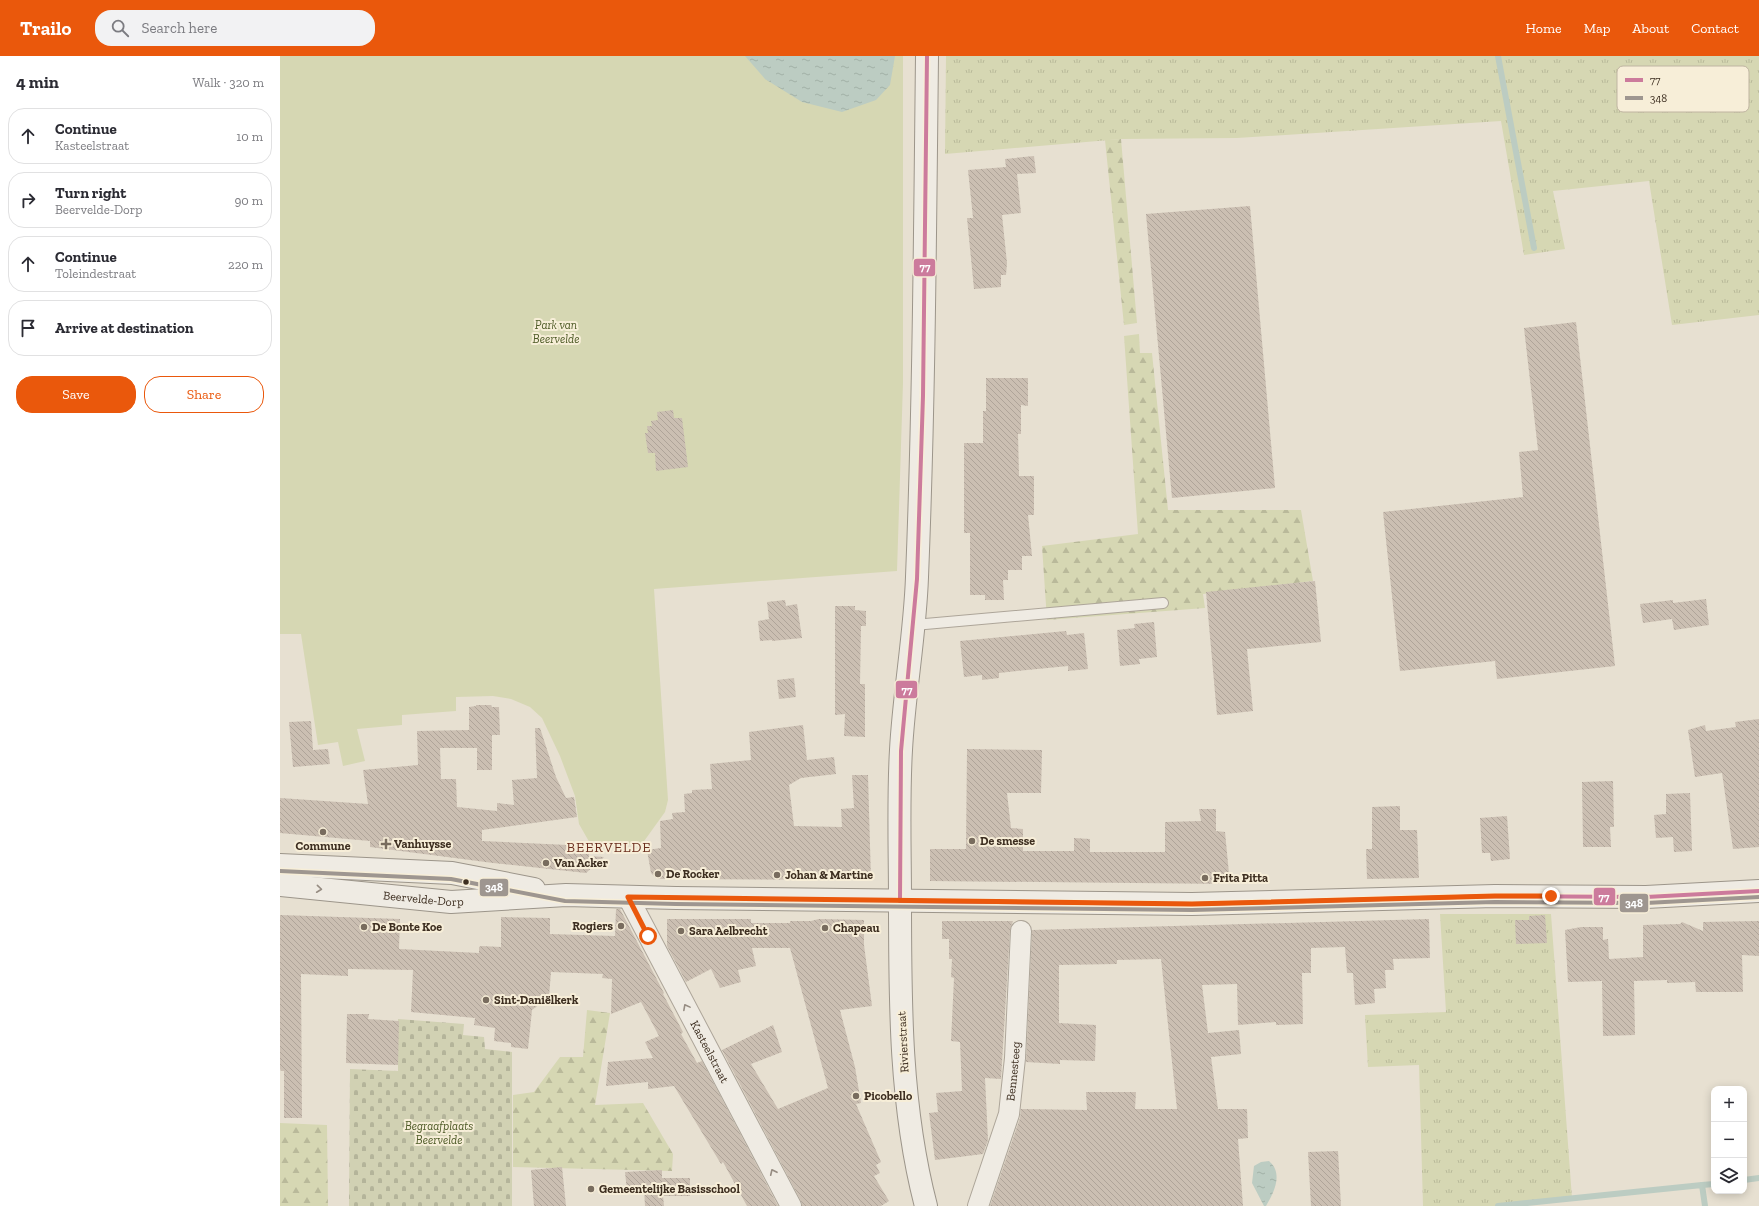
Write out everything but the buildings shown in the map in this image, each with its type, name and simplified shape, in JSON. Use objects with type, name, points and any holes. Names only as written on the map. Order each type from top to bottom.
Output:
[{"type":"street","name":"Rivierstraat","points":[[926,1206],[916,1169],[903,1057],[900,901],[901,751],[914,626],[917,579],[923,396],[927,56]]},
{"type":"street","name":"Beervelde-Dorp","points":[[280,865],[452,874],[566,895]]},
{"type":"street","name":"Beervelde-Dorp","points":[[280,886],[450,902],[566,895],[1192,904],[1495,896],[1646,897],[1759,891]]},
{"type":"street","name":"Kasteelstraat","points":[[628,897],[791,1206]]},
{"type":"street","name":"Bennesteeg","points":[[978,1206],[1009,1114],[1015,1058],[1021,931]]},
{"type":"lane","points":[[914,626],[1163,603]]},
{"type":"green space","name":"Park van Beervelde","points":[[280,56],[903,56],[903,383],[897,571],[654,589],[668,800],[665,812],[642,844],[591,845],[579,824],[575,796],[560,756],[542,718],[530,707],[511,699],[493,696],[456,697],[456,711],[402,715],[402,725],[357,729],[365,761],[343,766],[338,742],[318,745],[301,634],[280,634]]},
{"type":"green space","points":[[946,56],[1759,56],[1759,315],[1672,325],[1649,181],[1553,191],[1565,249],[1524,255],[1501,121],[1237,138],[1121,139],[945,154]]},
{"type":"green space","points":[[1121,139],[1137,323],[1124,325],[1105,140]]},
{"type":"green space","points":[[1139,334],[1140,353],[1152,353],[1168,510],[1301,510],[1313,581],[1203,594],[1205,608],[1047,620],[1042,546],[1138,534],[1124,336]]},
{"type":"green space","points":[[1440,914],[1551,914],[1572,1198],[1523,1206],[1423,1206],[1419,1065],[1368,1067],[1365,1015],[1446,1012]]},
{"type":"green space","points":[[587,1010],[610,1013],[595,1105],[643,1103],[673,1154],[672,1171],[513,1167],[513,1095],[534,1092],[560,1057],[583,1057]]},
{"type":"green space","name":"Begraafplaats Beervelde","points":[[398,1019],[464,1024],[463,1035],[484,1037],[485,1049],[512,1052],[512,1206],[349,1206],[350,1069],[398,1071]]},
{"type":"green space","points":[[280,1123],[327,1125],[328,1206],[280,1206]]},
{"type":"water","points":[[745,56],[895,56],[890,85],[876,100],[842,112],[802,102],[765,79]]},
{"type":"water","points":[[1269,1161],[1275,1168],[1277,1178],[1273,1193],[1266,1206],[1264,1206],[1252,1183],[1254,1166],[1261,1162]]},
{"type":"waterway","points":[[1498,56],[1534,248]]},
{"type":"waterway","points":[[1747,1180],[1759,1178]]},
{"type":"waterway","points":[[1702,1185],[1711,1184]]},
{"type":"waterway","points":[[1498,1206],[1702,1185],[1705,1206]]},
{"type":"transit line","name":"77","points":[[900,901],[901,751],[917,579],[923,396],[927,56]]},
{"type":"transit line","name":"348","points":[[280,871],[451,879],[565,901],[676,904],[1192,910],[1495,902],[1646,903],[1759,897]]},
{"type":"transit line","name":"77","points":[[900,901],[1192,904],[1495,896],[1646,897],[1759,891]]},
{"type":"place","name":"Commune","points":[[323,832]]},
{"type":"place","name":"De smesse","points":[[972,841]]},
{"type":"place","name":"Vanhuysse","points":[[386,844]]},
{"type":"place","name":"Van Acker","points":[[546,863]]},
{"type":"place","name":"De Rocker","points":[[658,874]]},
{"type":"place","name":"Johan & Martine","points":[[777,875]]},
{"type":"place","name":"Frita Pitta","points":[[1205,878]]},
{"type":"place","name":"Rogiers","points":[[621,926]]},
{"type":"place","name":"De Bonte Koe","points":[[364,927]]},
{"type":"place","name":"Chapeau","points":[[825,928]]},
{"type":"place","name":"Sara Aelbrecht","points":[[681,931]]},
{"type":"place","name":"Sint-Daniëlkerk","points":[[486,1000]]},
{"type":"place","name":"Picobello","points":[[856,1096]]},
{"type":"place","name":"Gemeentelijke Basisschool","points":[[591,1189]]},
{"type":"district","name":"BEERVELDE","points":[[609,847]]},
{"type":"route","points":[[648,936],[628,897],[1192,904],[1495,896],[1551,896]]}]
